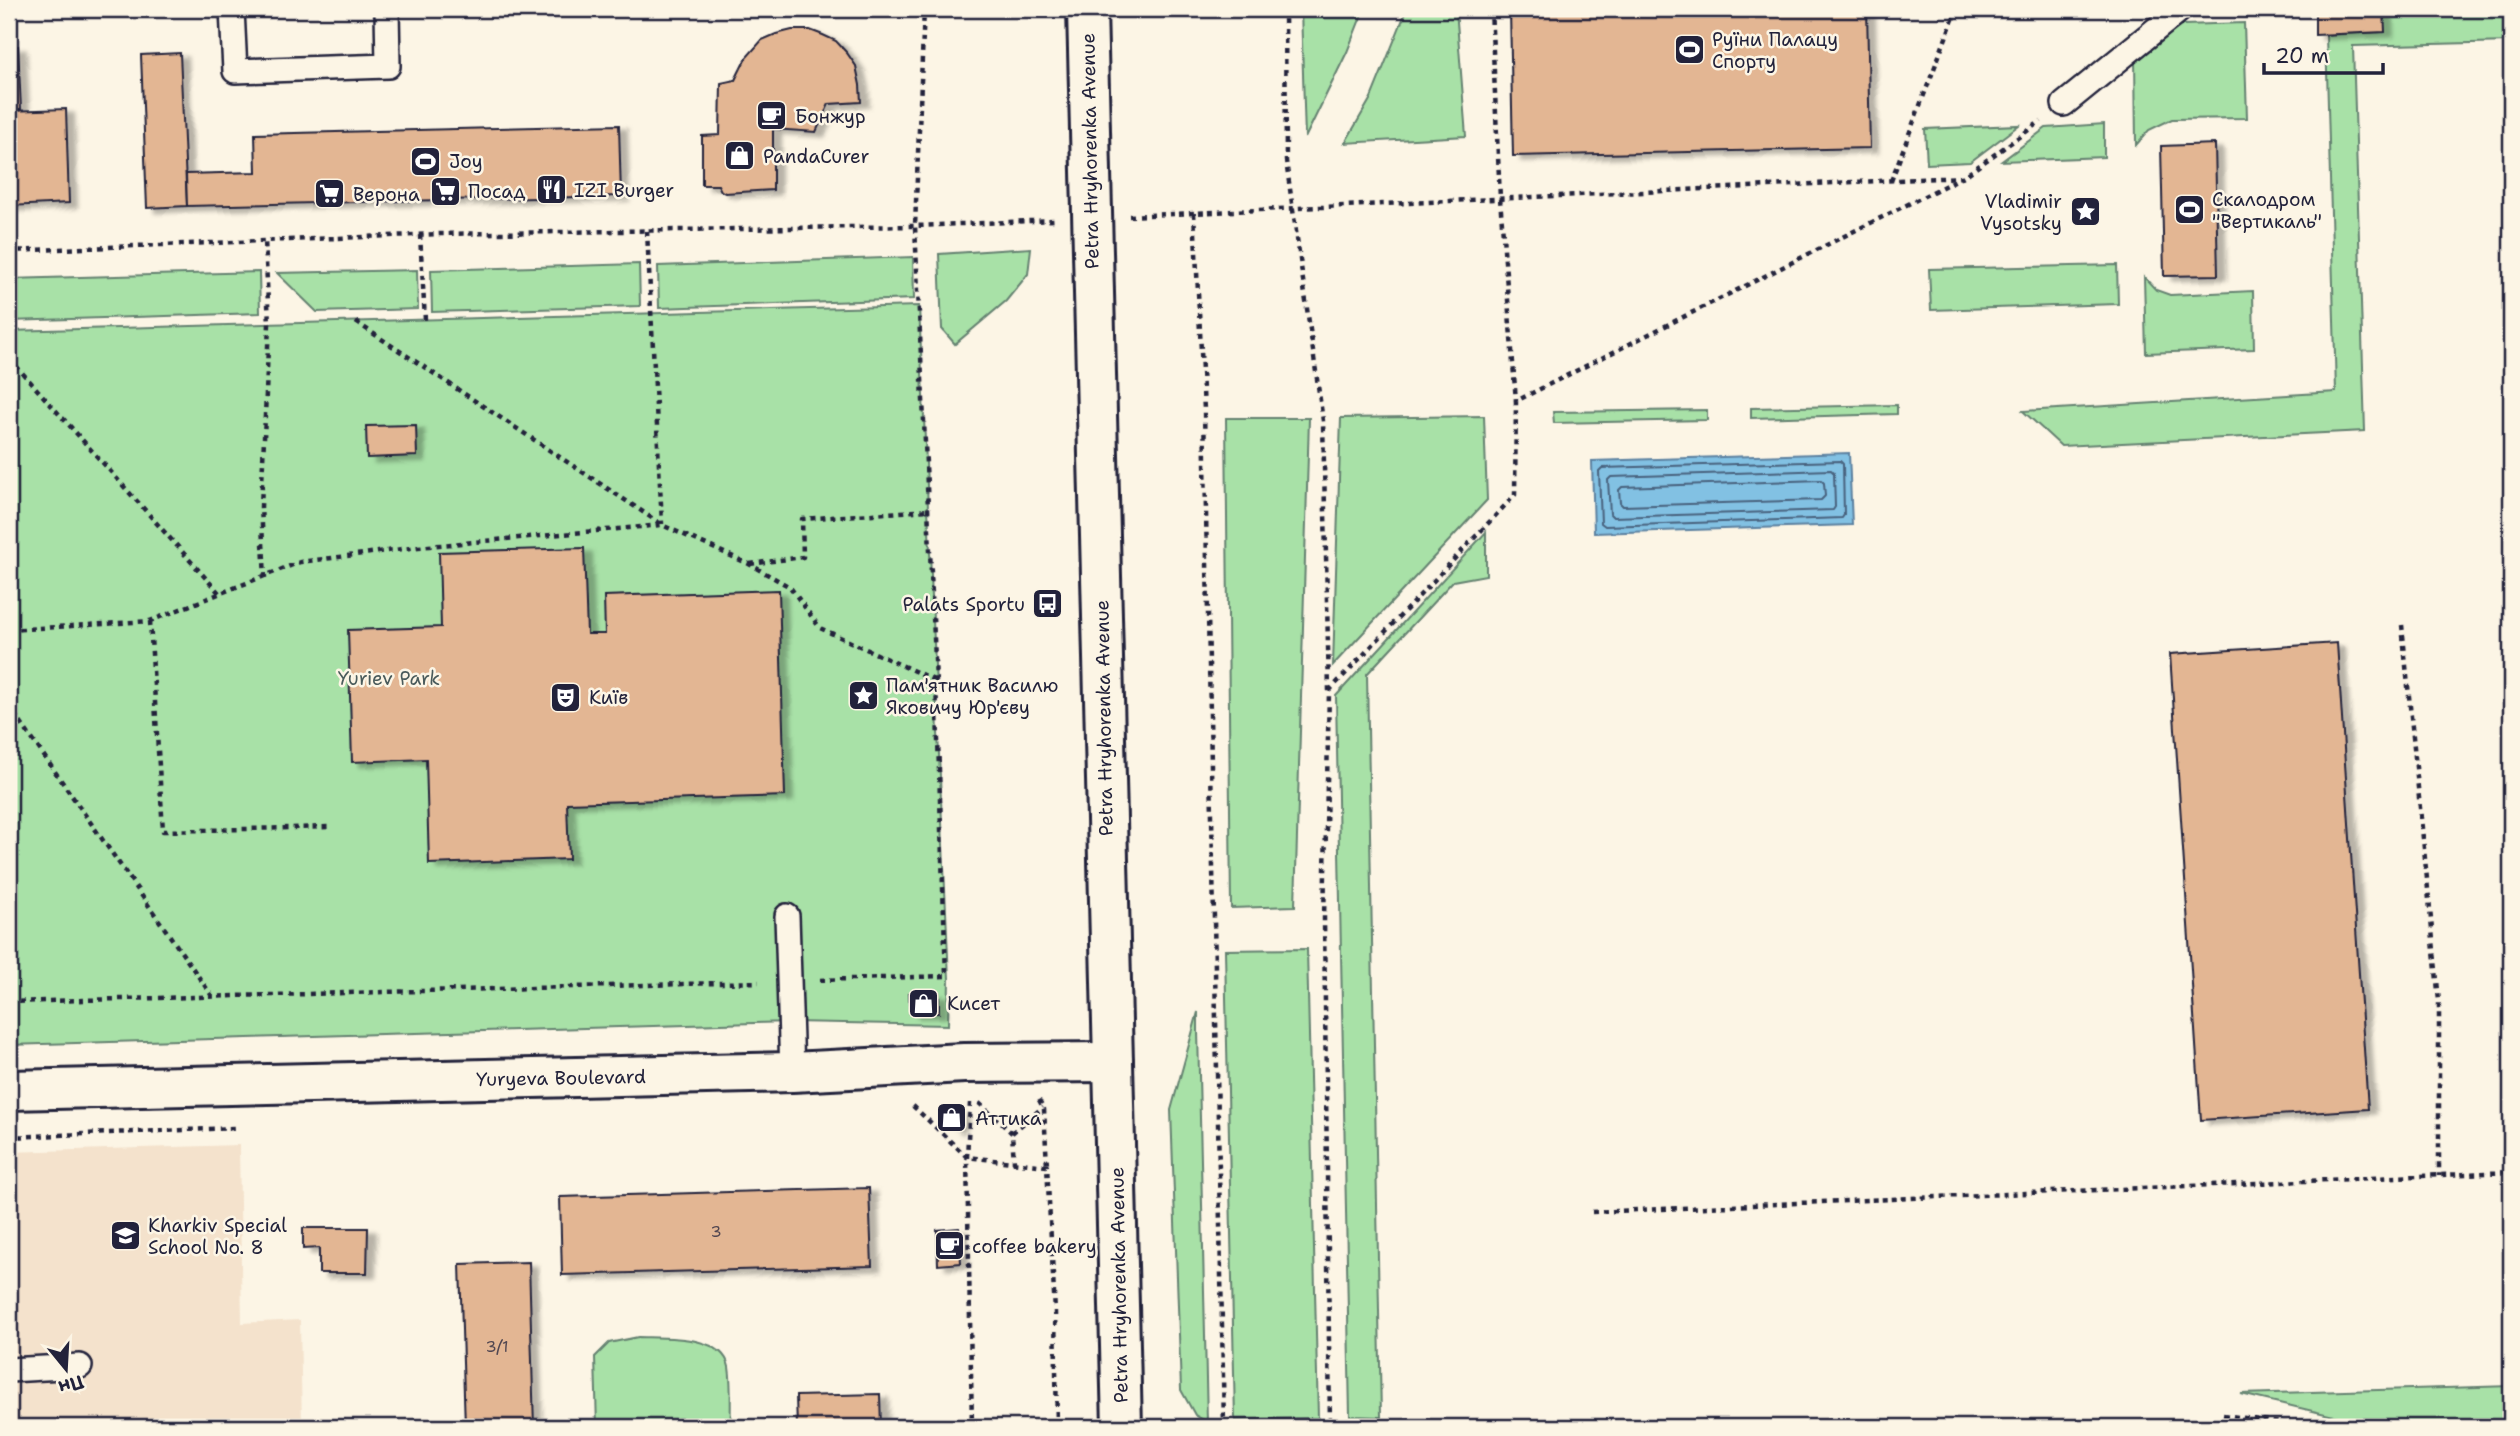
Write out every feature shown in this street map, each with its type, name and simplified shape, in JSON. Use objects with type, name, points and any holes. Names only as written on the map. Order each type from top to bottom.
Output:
[{"type":"main road","name":"Petra Hryhorenka Avenue","points":[[1087,9],[1122,1427]]},
{"type":"main road","name":"Yuryeva Boulevard","points":[[9,1090],[792,1072],[964,1063],[1113,1062]]},
{"type":"lane","points":[[232,9],[235,71],[388,66],[387,9]]},
{"type":"lane","points":[[2064,104],[2180,9]]},
{"type":"lane","points":[[787,916],[792,1072]]},
{"type":"lane","points":[[9,1370],[80,1366]]},
{"type":"path","points":[[9,1002],[946,976],[929,510],[915,226],[924,9]]},
{"type":"path","points":[[1285,9],[1286,161],[1323,421],[1329,691],[1324,918],[1330,1427]]},
{"type":"path","points":[[1329,691],[1515,495],[1516,401],[1500,198],[1491,9]]},
{"type":"path","points":[[1891,181],[1957,9]]},
{"type":"path","points":[[1516,401],[1962,177],[2064,104]]},
{"type":"path","points":[[9,251],[420,235],[915,226],[1962,177]]},
{"type":"path","points":[[1194,213],[1204,410],[1224,1427]]},
{"type":"path","points":[[647,231],[662,525]]},
{"type":"path","points":[[420,235],[425,320]]},
{"type":"path","points":[[265,240],[269,324],[261,507],[265,578]]},
{"type":"path","points":[[356,322],[662,525],[749,564],[790,587],[820,628],[936,681]]},
{"type":"path","points":[[9,358],[220,594]]},
{"type":"path","points":[[749,564],[803,557],[802,519],[929,510]]},
{"type":"path","points":[[9,630],[150,621],[300,562],[418,547],[662,525]]},
{"type":"path","points":[[150,621],[163,831],[330,827]]},
{"type":"path","points":[[2402,625],[2439,1001],[2439,1176]]},
{"type":"path","points":[[9,706],[212,996]]},
{"type":"path","points":[[972,1427],[967,1157],[970,1096],[1012,1133],[1014,1162]]},
{"type":"path","points":[[1031,1096],[1038,1098],[1043,1107],[1055,1312],[1057,1427]]},
{"type":"path","points":[[905,1099],[967,1157],[1047,1166]]},
{"type":"path","points":[[1012,1133],[1043,1107]]},
{"type":"path","points":[[1592,1212],[2511,1172]]},
{"type":"path","points":[[2222,1415],[2312,1427]]},
{"type":"shaded area","name":"Kharkiv Special School No. 8","points":[[239,1145],[242,1323],[300,1320],[302,1427],[9,1427],[9,1152]]},
{"type":"green space","points":[[1301,9],[1364,9],[1347,52],[1305,138]]},
{"type":"green space","points":[[1407,9],[1456,9],[1466,136],[1345,143],[1371,98]]},
{"type":"green space","points":[[2384,9],[2511,9],[2511,42],[2353,46],[2365,431],[2061,446],[2023,411],[2336,392],[2326,35],[2384,32]]},
{"type":"green space","points":[[2244,23],[2247,118],[2172,119],[2149,130],[2136,145],[2135,56],[2183,25]]},
{"type":"green space","points":[[2104,124],[2104,157],[2002,161],[2046,128]]},
{"type":"green space","points":[[2019,125],[1970,162],[1927,164],[1925,129]]},
{"type":"green space","points":[[1031,248],[1028,274],[1006,301],[955,344],[942,329],[939,254]]},
{"type":"green space","points":[[913,257],[914,299],[659,308],[658,266]]},
{"type":"green space","points":[[639,264],[640,306],[432,312],[431,270]]},
{"type":"green space","points":[[2117,265],[2118,304],[1931,310],[1929,269]]},
{"type":"green space","points":[[417,270],[418,309],[317,312],[277,273]]},
{"type":"green space","points":[[259,272],[260,313],[9,321],[9,279]]},
{"type":"green space","points":[[2144,277],[2156,290],[2170,295],[2253,291],[2254,349],[2146,353]]},
{"type":"green space","name":"Yuriev Park","points":[[919,306],[949,979],[948,1025],[791,1022],[9,1045],[9,331]]},
{"type":"green space","points":[[1897,405],[1897,414],[1751,418],[1751,408]]},
{"type":"green space","points":[[1707,410],[1707,420],[1554,423],[1553,412]]},
{"type":"green space","points":[[1484,416],[1487,500],[1333,665],[1341,418]]},
{"type":"green space","points":[[1226,418],[1309,418],[1295,906],[1231,908]]},
{"type":"green space","points":[[1486,532],[1486,575],[1453,581],[1367,674],[1381,1417],[1350,1416],[1336,696]]},
{"type":"green space","points":[[1307,949],[1318,1418],[1235,1420],[1225,950]]},
{"type":"green space","points":[[1198,1012],[1207,1422],[1195,1415],[1181,1390],[1171,1110]]},
{"type":"green space","points":[[638,1337],[691,1340],[704,1343],[724,1356],[730,1374],[731,1427],[597,1427],[595,1357],[609,1343]]},
{"type":"green space","points":[[2511,1386],[2511,1427],[2380,1427],[2241,1394]]},
{"type":"water","points":[[1849,453],[1852,525],[1594,533],[1592,461]]},
{"type":"building","name":"Руїни Палацу Спорту","points":[[1510,9],[1867,9],[1870,148],[1513,156]]},
{"type":"building","points":[[2315,9],[2384,9],[2385,32],[2315,35]]},
{"type":"building","name":"Бонжур","points":[[792,30],[810,30],[836,41],[856,66],[861,102],[829,104],[816,132],[773,129],[773,190],[725,193],[718,185],[702,185],[702,136],[720,135],[721,83],[735,80],[746,58],[762,40]]},
{"type":"building","points":[[18,46],[21,109],[9,109],[9,47]]},
{"type":"building","points":[[180,53],[187,206],[147,208],[141,55]]},
{"type":"building","points":[[66,109],[69,203],[9,206],[9,111]]},
{"type":"building","points":[[619,125],[621,196],[187,206],[186,174],[256,172],[255,134]]},
{"type":"building","name":"Скалодром \"Вертикаль\"","points":[[2215,144],[2218,275],[2164,276],[2161,146]]},
{"type":"building","points":[[416,425],[417,456],[367,458],[366,426]]},
{"type":"building","name":"Київ","points":[[584,548],[587,634],[605,634],[604,596],[779,590],[785,796],[567,803],[569,859],[429,864],[426,759],[352,762],[348,630],[441,627],[439,552]]},
{"type":"building","points":[[2337,643],[2368,1109],[2201,1120],[2170,654]]},
{"type":"building","name":"Кисет","points":[[909,993],[939,993],[939,1013],[910,1013]]},
{"type":"building","name":"Аттика","points":[[953,1107],[961,1114],[962,1120],[955,1129],[940,1116],[946,1109]]},
{"type":"building","points":[[869,1188],[872,1266],[562,1275],[560,1197]]},
{"type":"building","points":[[303,1228],[368,1228],[367,1273],[319,1273],[319,1248],[303,1249]]},
{"type":"building","name":"coffee bakery","points":[[959,1228],[961,1263],[938,1265],[937,1230]]},
{"type":"building","points":[[529,1262],[534,1427],[465,1427],[460,1264]]},
{"type":"building","points":[[880,1394],[881,1427],[797,1427],[796,1396]]},
{"type":"place","name":"Руїни Палацу Спорту","points":[[1689,50]]},
{"type":"place","name":"Бонжур","points":[[772,116]]},
{"type":"place","name":"PandaCurer","points":[[740,156]]},
{"type":"place","name":"Joy","points":[[426,161]]},
{"type":"place","name":"IZI Burger","points":[[551,190]]},
{"type":"place","name":"Посад","points":[[445,191]]},
{"type":"place","name":"Верона","points":[[330,194]]},
{"type":"place","name":"Скалодром \"Вертикаль\"","points":[[2189,210]]},
{"type":"place","name":"Vladimir Vysotsky","points":[[2085,212]]},
{"type":"place","name":"Palats Sportu","points":[[1048,604]]},
{"type":"place","name":"Пам'ятник Василю Яковичу Юр'єву","points":[[863,696]]},
{"type":"place","name":"Київ","points":[[566,697]]},
{"type":"place","name":"Кисет","points":[[924,1003]]},
{"type":"place","name":"Аттика","points":[[952,1118]]},
{"type":"place","name":"Kharkiv Special School No. 8","points":[[125,1236]]},
{"type":"place","name":"coffee bakery","points":[[949,1246]]}]
